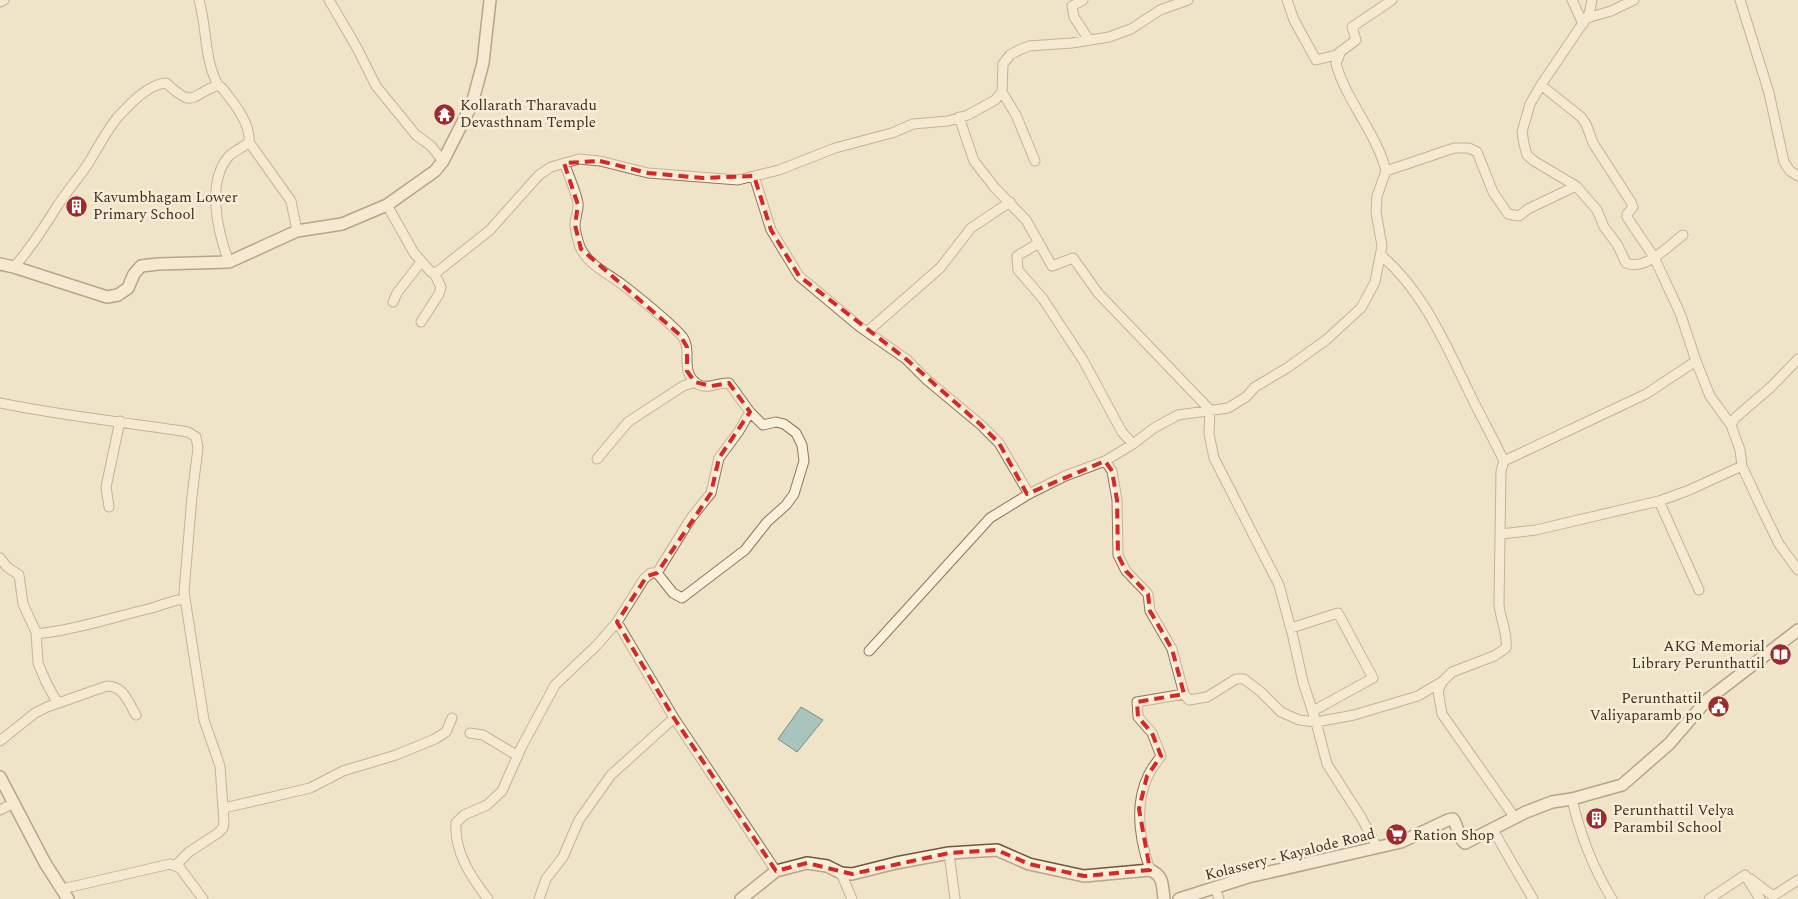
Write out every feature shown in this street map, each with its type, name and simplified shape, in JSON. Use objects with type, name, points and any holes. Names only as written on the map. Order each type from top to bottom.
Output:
[{"type":"main road","points":[[0,264],[106,297],[118,295],[128,288],[134,274],[141,266],[229,262],[297,231],[342,224],[388,205],[435,171],[443,161],[472,104],[483,63],[490,0]]},
{"type":"main road","name":"Kolassery - Kayalode Road","points":[[1179,899],[1248,877],[1401,842],[1453,819],[1457,824],[1462,841],[1465,843],[1526,812],[1552,802],[1572,799],[1622,785],[1669,744],[1707,700],[1798,630]]},
{"type":"main road","points":[[0,777],[45,863],[65,894]]},
{"type":"main road","points":[[742,899],[776,871],[808,863],[827,866],[841,873],[852,874],[949,853],[997,850],[1029,864],[1084,876],[1150,870],[1158,873],[1160,877],[1164,899]]},
{"type":"street","points":[[0,2],[4,0]]},
{"type":"street","points":[[199,0],[204,16],[211,73],[239,112],[249,133],[250,142],[291,202],[297,231]]},
{"type":"street","points":[[330,0],[376,86],[416,135],[431,146],[443,161]]},
{"type":"street","points":[[1083,0],[1072,6],[1074,17],[1089,40]]},
{"type":"street","points":[[1035,161],[1016,115],[1002,92],[1003,64],[1010,55],[1029,46],[1109,37],[1131,29],[1160,10],[1188,0]]},
{"type":"street","points":[[1287,0],[1294,20],[1316,60],[1336,55],[1356,40],[1352,27],[1392,0]]},
{"type":"street","points":[[1572,0],[1585,21]]},
{"type":"street","points":[[1592,0],[1585,21],[1530,104],[1522,132],[1527,155],[1539,165],[1576,186],[1597,210],[1604,227],[1617,244],[1626,264],[1632,266],[1644,263],[1683,235]]},
{"type":"street","points":[[1585,21],[1634,0]]},
{"type":"street","points":[[1740,0],[1769,93],[1784,162],[1790,171],[1798,176]]},
{"type":"street","points":[[869,651],[990,518],[1029,494],[1065,476],[1105,461],[1133,444],[1154,428],[1178,415],[1228,408],[1246,397],[1255,387],[1287,368],[1326,340],[1361,308],[1376,282],[1381,255],[1382,246],[1376,212],[1377,196],[1386,171],[1376,142],[1340,80],[1336,64],[1341,51]]},
{"type":"street","points":[[14,267],[44,229],[56,207],[116,120],[132,104],[159,84],[166,84],[187,99],[197,98],[210,88],[218,85]]},
{"type":"street","points":[[1541,85],[1580,116],[1633,207],[1627,214],[1627,217],[1654,257],[1680,314],[1710,396],[1731,425],[1740,450],[1742,466],[1779,544],[1798,570]]},
{"type":"street","points":[[434,273],[444,268],[490,230],[539,175],[552,167],[564,163],[579,159],[600,161],[648,173],[738,180],[779,170],[835,148],[892,133],[913,124],[948,120],[968,115],[995,100],[1002,92]]},
{"type":"street","points":[[959,117],[974,161],[995,188],[1026,220],[1052,266],[1073,258],[1098,293],[1210,410],[1209,434],[1214,458],[1280,585],[1303,682],[1313,711],[1326,764],[1361,817],[1377,848]]},
{"type":"street","points":[[229,262],[222,246],[215,206],[217,182],[230,155],[250,142]]},
{"type":"street","points":[[1386,171],[1454,148],[1469,148],[1478,152],[1493,192],[1508,214],[1519,216],[1528,209],[1576,186]]},
{"type":"street","points":[[564,163],[578,204],[575,225],[581,249],[594,264],[623,285],[680,334],[687,347],[687,371],[695,382],[701,386],[710,386],[721,382],[729,383],[750,412],[763,425],[776,422],[784,424],[796,433],[802,445],[804,461],[794,494],[786,506],[767,522],[745,550],[682,598],[673,593],[657,573]]},
{"type":"street","points":[[754,176],[772,230],[798,276],[860,327],[906,359],[999,443],[1029,494]]},
{"type":"street","points":[[868,332],[940,268],[971,228],[1010,202]]},
{"type":"street","points":[[388,205],[409,245],[421,262],[434,273],[441,287],[439,294],[421,322]]},
{"type":"street","points":[[1038,243],[1017,256],[1018,270],[1043,299],[1094,380],[1122,432],[1133,444]]},
{"type":"street","points":[[1381,255],[1407,281],[1440,332],[1504,461]]},
{"type":"street","points":[[393,302],[421,262]]},
{"type":"street","points":[[1731,425],[1735,418],[1771,387],[1798,359]]},
{"type":"street","points":[[1105,461],[1112,472],[1117,500],[1118,555],[1126,571],[1148,594],[1150,611],[1172,649],[1184,694],[1189,700],[1207,697],[1236,679],[1244,679],[1261,692],[1281,712],[1299,720],[1316,722],[1354,715],[1418,696],[1443,681],[1452,672],[1494,656],[1506,648],[1507,638],[1498,604],[1501,534],[1500,471],[1504,461],[1646,394],[1696,361]]},
{"type":"street","points":[[597,460],[628,422],[683,386],[695,382]]},
{"type":"street","points":[[0,403],[53,413],[188,432],[196,437],[198,448],[186,566],[185,600],[204,720],[220,766],[224,808],[223,828],[190,852],[175,866]]},
{"type":"street","points":[[657,573],[691,518],[711,492],[719,458],[740,431],[750,412]]},
{"type":"street","points":[[108,507],[106,487],[120,421]]},
{"type":"street","points":[[1501,534],[1536,530],[1659,501],[1687,491],[1742,466]]},
{"type":"street","points":[[1659,501],[1699,590]]},
{"type":"street","points":[[0,558],[7,567],[19,575],[23,604],[36,634],[38,663],[56,702]]},
{"type":"street","points":[[488,899],[474,881],[462,858],[455,836],[456,822],[464,815],[487,805],[502,791],[555,685],[597,645],[617,622],[647,576],[651,573],[657,573]]},
{"type":"street","points":[[36,634],[53,632],[153,608],[174,600],[185,600]]},
{"type":"street","points":[[1291,628],[1338,613],[1373,678],[1313,711]]},
{"type":"street","points":[[617,622],[674,718],[776,871]]},
{"type":"street","points":[[1443,681],[1438,691],[1442,714],[1515,818]]},
{"type":"street","points":[[0,741],[35,713],[56,702],[92,690],[116,686],[122,690],[136,715]]},
{"type":"street","points":[[1150,870],[1143,845],[1139,809],[1147,776],[1161,756],[1152,733],[1138,718],[1137,702],[1184,694]]},
{"type":"street","points":[[224,808],[310,788],[343,771],[396,755],[435,740],[446,732],[452,718]]},
{"type":"street","points":[[539,899],[546,879],[563,857],[579,820],[612,775],[674,718]]},
{"type":"street","points":[[470,733],[483,735],[518,756]]},
{"type":"street","points":[[1572,799],[1588,850],[1612,899]]},
{"type":"street","points":[[0,810],[14,803]]},
{"type":"street","points":[[1492,830],[1533,899]]},
{"type":"street","points":[[949,853],[955,899]]},
{"type":"street","points":[[65,894],[149,868],[170,864],[180,868],[203,899]]},
{"type":"street","points":[[841,873],[852,899]]},
{"type":"street","points":[[1746,875],[1773,896],[1798,880]]},
{"type":"street","points":[[1709,899],[1746,875]]},
{"type":"street","points":[[1746,875],[1760,899]]},
{"type":"street","points":[[1214,888],[1219,899]]},
{"type":"highlighted area","points":[[600,161],[648,173],[703,178],[754,176],[771,230],[799,276],[906,359],[981,425],[999,443],[1027,494],[1105,461],[1112,471],[1117,500],[1118,555],[1126,571],[1148,594],[1150,611],[1172,649],[1184,694],[1137,702],[1138,717],[1152,733],[1161,756],[1147,776],[1139,809],[1150,870],[1084,876],[1029,864],[997,850],[949,853],[852,874],[807,863],[776,871],[674,718],[617,622],[647,576],[657,573],[711,493],[719,458],[750,412],[729,383],[711,386],[695,382],[687,371],[687,347],[680,335],[581,249],[575,225],[578,205],[564,163]]},
{"type":"water","points":[[801,707],[823,720],[797,752],[778,739]]},
{"type":"place","name":"Kollarath Tharavadu Devasthnam Temple","points":[[444,114]]},
{"type":"place","name":"Kavumbhagam Lower Primary School","points":[[77,206]]},
{"type":"place","name":"AKG Memorial Library Perunthattil","points":[[1781,655]]},
{"type":"place","name":"Perunthattil Valiyaparamb po","points":[[1718,707]]},
{"type":"place","name":"Perunthattil Velya Parambil School","points":[[1597,819]]},
{"type":"place","name":"Ration Shop","points":[[1397,835]]}]
